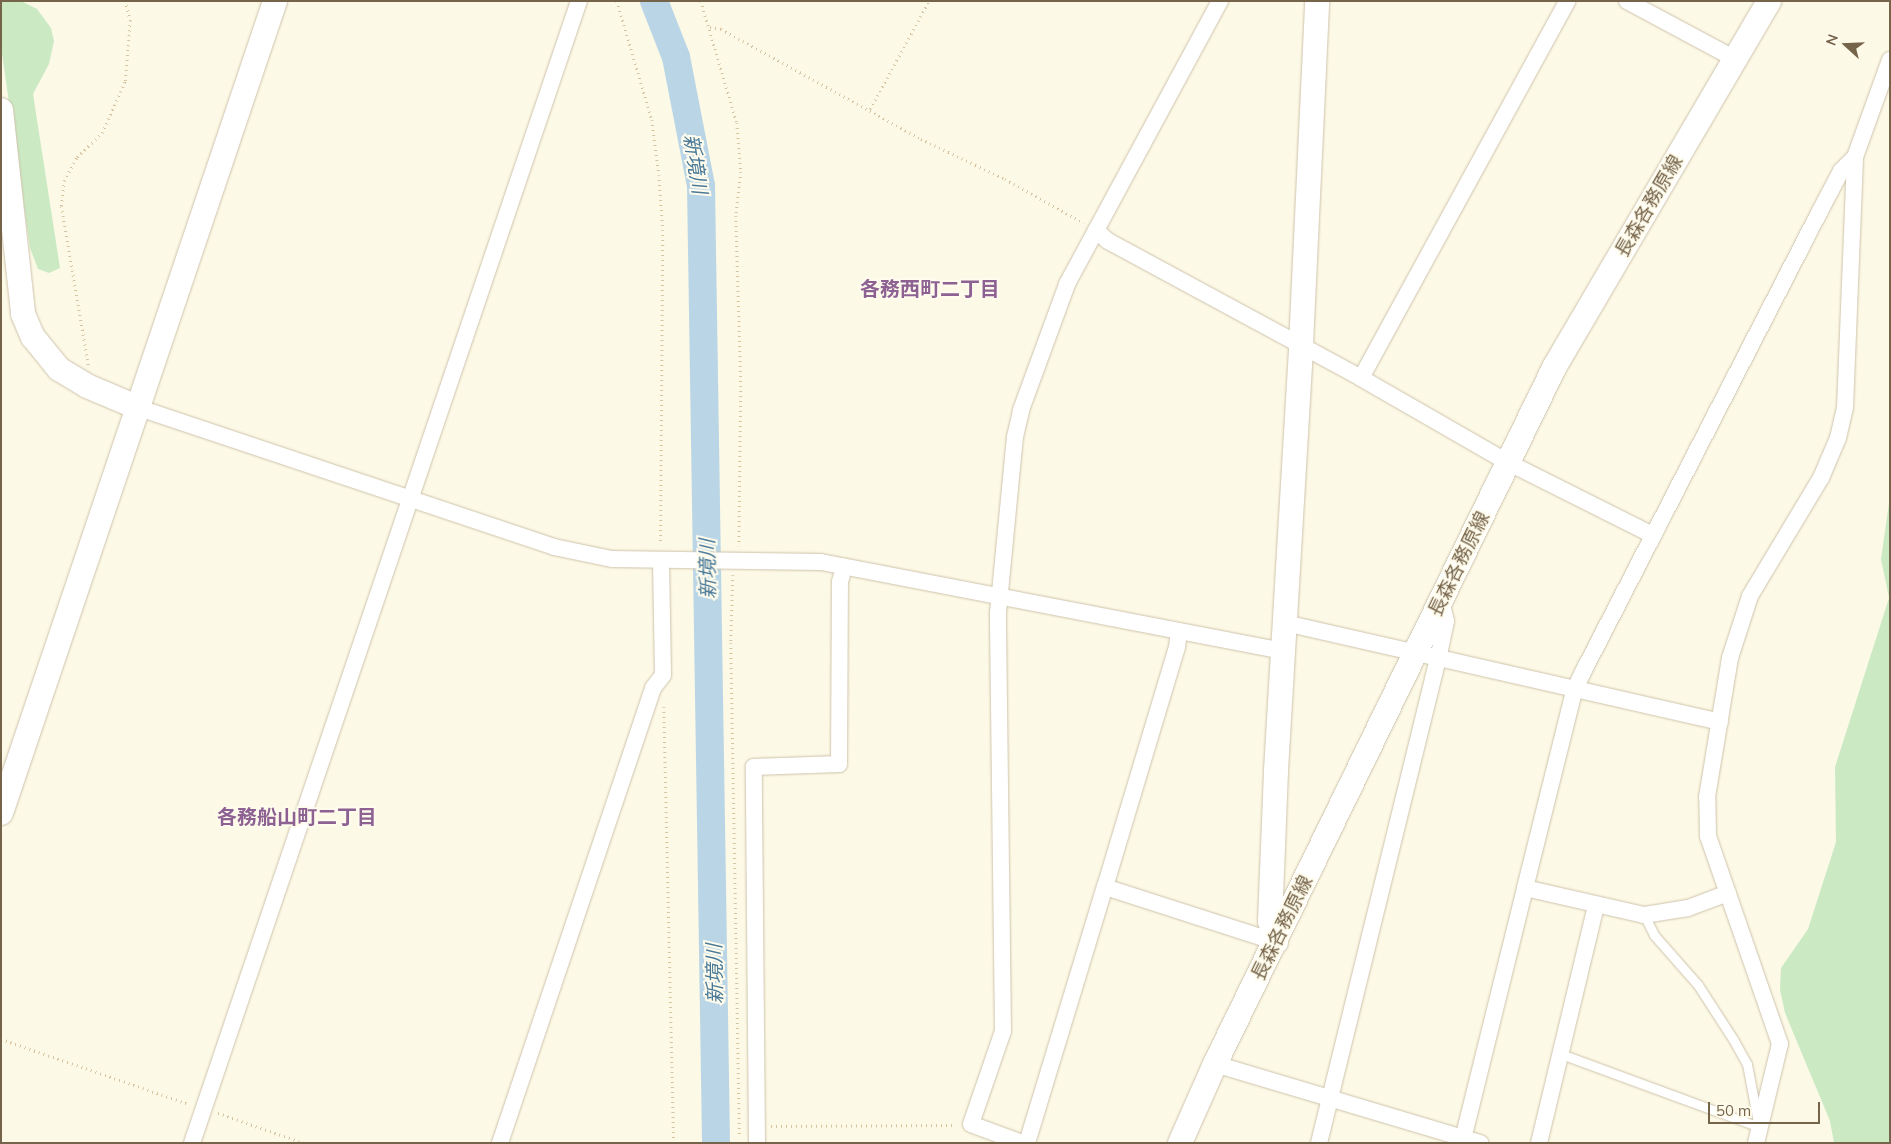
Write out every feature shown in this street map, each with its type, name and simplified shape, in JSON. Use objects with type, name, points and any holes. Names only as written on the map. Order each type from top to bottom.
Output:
[{"type":"street","points":[[1,813],[140,408],[275,1]]},
{"type":"street","points":[[192,1143],[412,499],[579,1]]},
{"type":"street","points":[[1022,1143],[971,1124],[1003,1031],[999,598],[1010,468],[1021,410],[1067,284],[1220,1]]},
{"type":"street","points":[[1276,942],[1270,920],[1283,651],[1301,345],[1317,1]]},
{"type":"street","points":[[1362,378],[1567,1]]},
{"type":"street","points":[[1627,1],[1735,59]]},
{"type":"street","name":"長森各務原線","points":[[1180,1143],[1215,1064],[1555,366],[1769,1]]},
{"type":"street","points":[[1757,1135],[1780,1044],[1708,836],[1708,797],[1730,658],[1750,596],[1820,478],[1838,438],[1845,408],[1855,158],[1890,60]]},
{"type":"street","points":[[1,110],[23,314],[38,346],[49,360],[87,386],[140,408],[554,547],[612,559],[790,559],[844,566],[999,598],[1283,651]]},
{"type":"street","points":[[1463,1140],[1574,691],[1841,171],[1855,158]]},
{"type":"street","points":[[1096,230],[1108,241],[1362,378],[1507,462],[1653,535]]},
{"type":"street","points":[[500,1143],[650,697],[663,675],[661,560]]},
{"type":"street","points":[[757,1143],[754,767],[838,764],[840,582],[844,566]]},
{"type":"street","points":[[1319,1143],[1438,659],[1446,620],[1441,601]]},
{"type":"street","points":[[1285,623],[1415,655],[1720,722]]},
{"type":"street","points":[[1027,1143],[1177,647],[1179,631]]},
{"type":"street","points":[[1105,887],[1276,942]]},
{"type":"street","points":[[1525,888],[1644,915],[1688,908],[1728,893]]},
{"type":"street","points":[[1539,1143],[1596,905]]},
{"type":"street","points":[[1215,1064],[1463,1140],[1480,1143]]},
{"type":"lane","points":[[1644,915],[1654,935],[1698,985],[1747,1064],[1757,1135]]},
{"type":"lane","points":[[1561,1054],[1757,1135]]},
{"type":"path","points":[[87,386],[89,369],[62,206],[64,181],[77,157],[102,133],[125,81],[130,21],[125,1]]},
{"type":"path","points":[[617,1],[652,120],[659,175],[663,230],[661,560]]},
{"type":"path","points":[[701,1],[738,123],[741,172],[736,216],[741,386],[731,559],[733,570],[731,643],[738,1123],[741,1143]]},
{"type":"path","points":[[870,109],[929,1]]},
{"type":"path","points":[[710,27],[720,29],[870,109],[921,139],[1005,179],[1096,230]]},
{"type":"path","points":[[664,705],[674,1143]]},
{"type":"path","points":[[1,1039],[304,1143]]},
{"type":"path","points":[[757,1126],[971,1124]]},
{"type":"green space","points":[[1,1],[21,1],[37,9],[51,28],[54,41],[49,64],[33,94],[60,268],[49,273],[38,269],[30,248],[1,47]]},
{"type":"green space","points":[[1890,496],[1890,1143],[1834,1143],[1830,1121],[1785,1013],[1780,990],[1781,968],[1808,929],[1836,842],[1835,767],[1889,598],[1881,559]]},
{"type":"waterway","name":"新境川","points":[[654,1],[676,57],[701,186],[716,1143]]},
{"type":"district","name":"各務西町二丁目","points":[[930,288]]},
{"type":"district","name":"各務船山町二丁目","points":[[297,816]]}]
